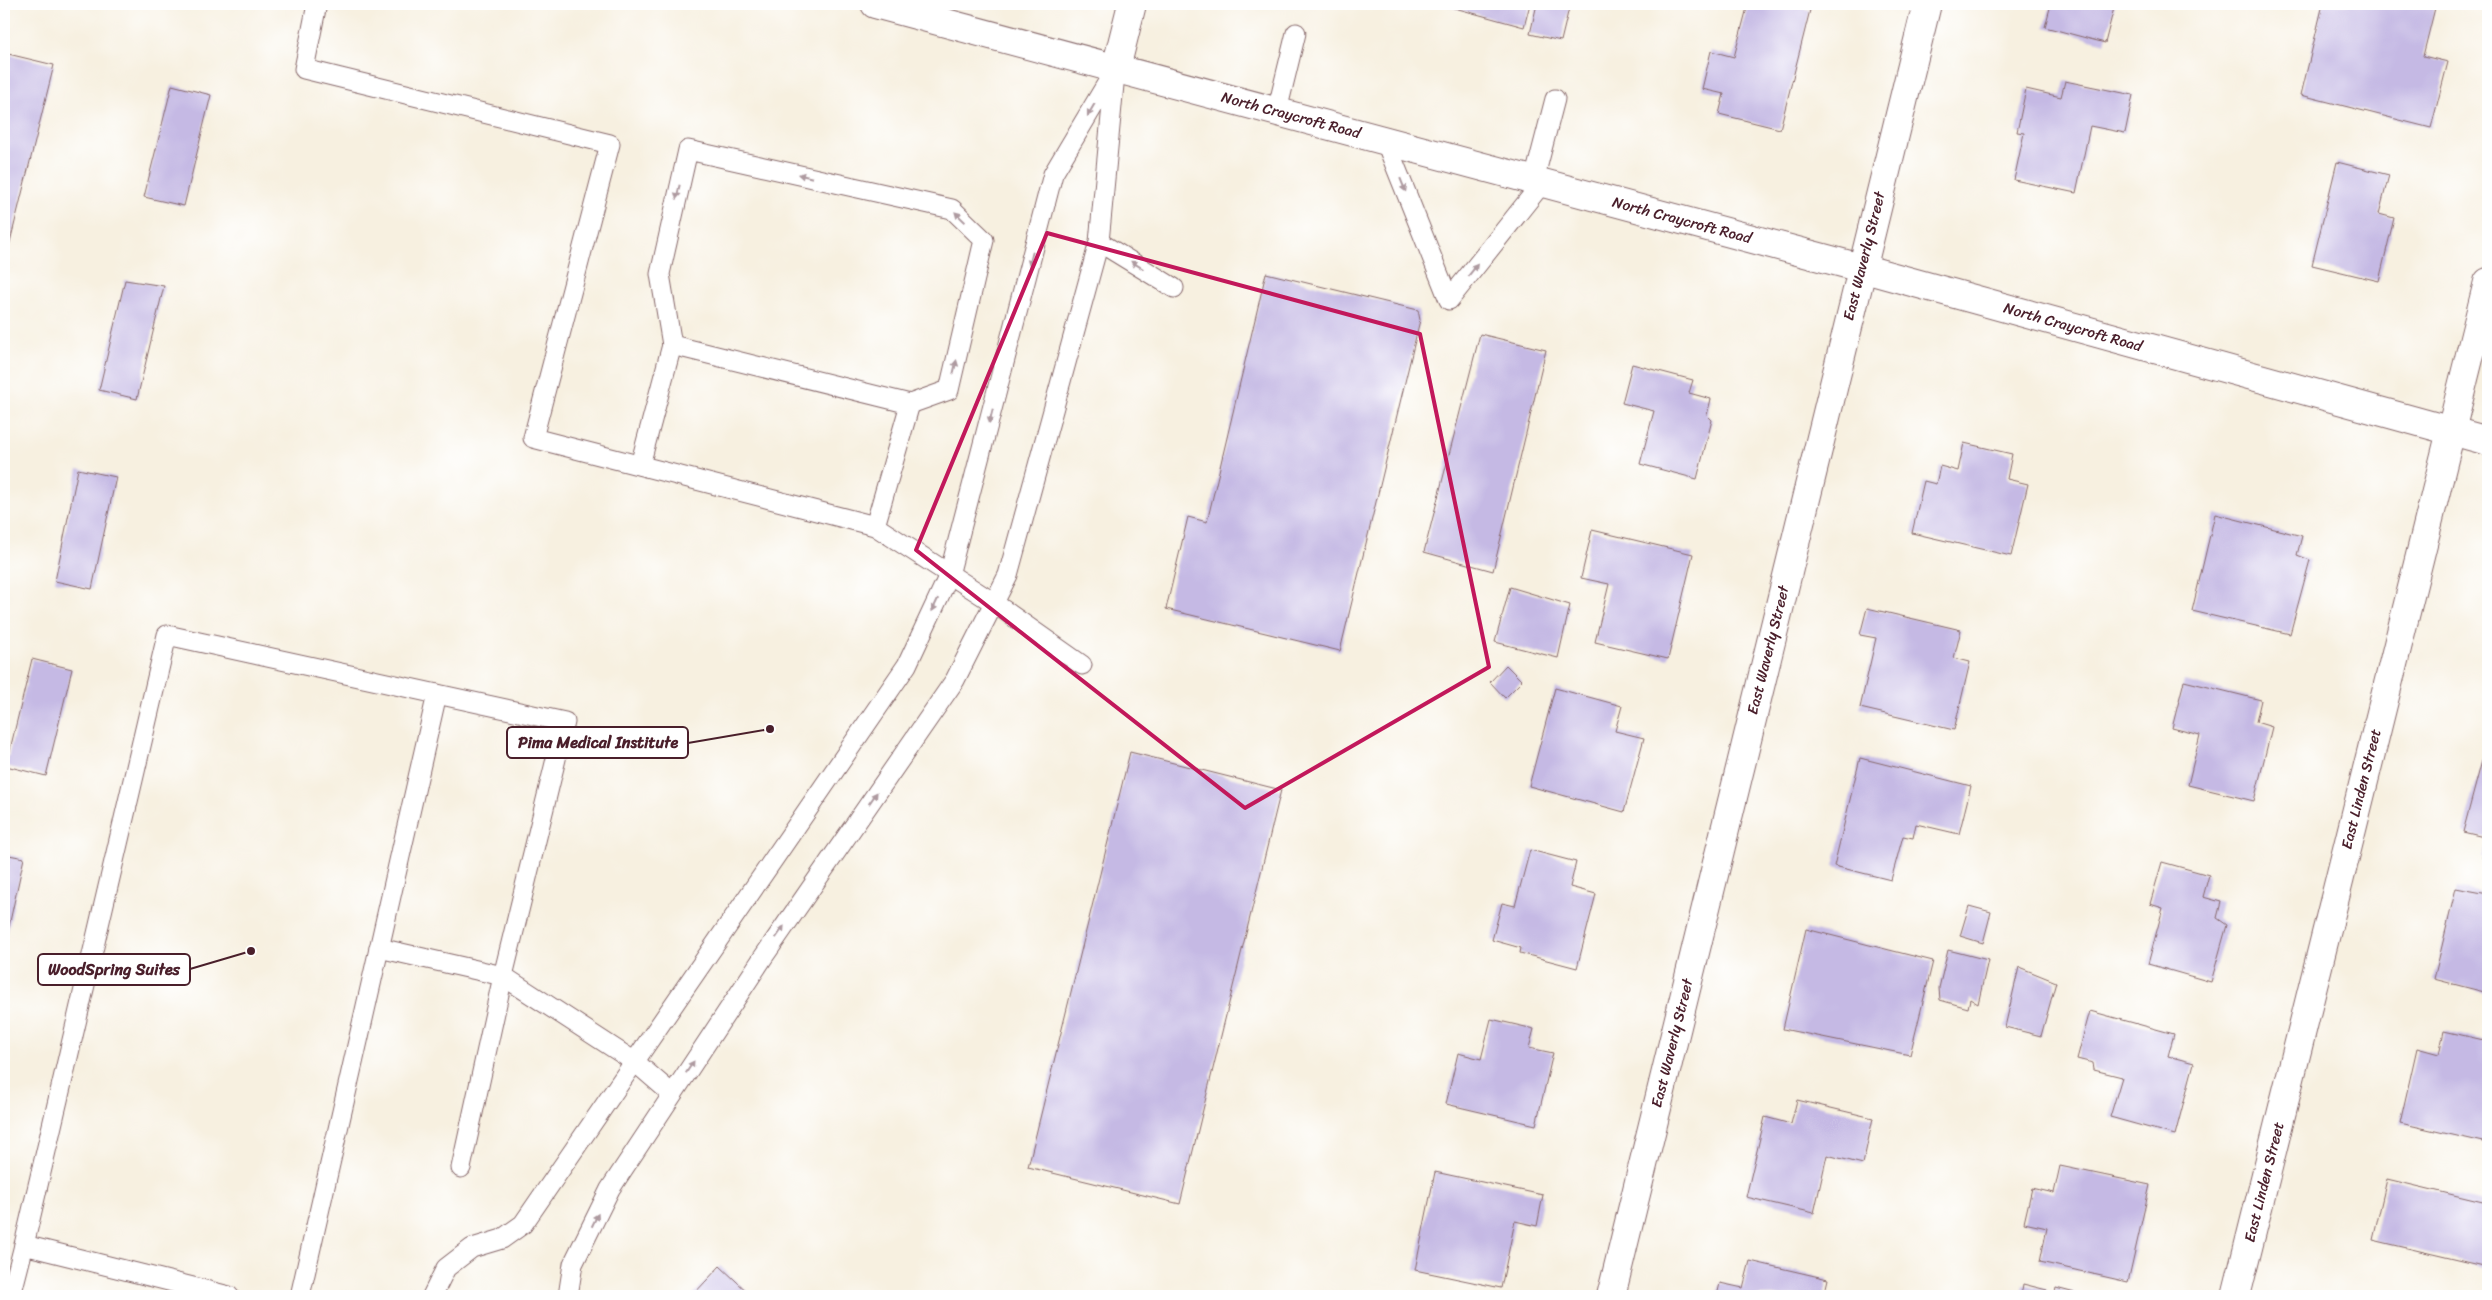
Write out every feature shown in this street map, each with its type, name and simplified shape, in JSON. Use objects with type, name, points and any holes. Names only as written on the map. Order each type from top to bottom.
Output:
[{"type":"street","name":"North Craycroft Road","points":[[875,4],[1861,268],[2488,441]]},
{"type":"street","points":[[1116,68],[1132,4]]},
{"type":"street","name":"East Waverly Street","points":[[1610,1296],[1927,4]]},
{"type":"street","name":"East Linden Street","points":[[2236,1296],[2488,282]]},
{"type":"lane","points":[[317,4],[304,69],[610,144],[533,438],[875,526],[949,576],[994,603],[1082,665]]},
{"type":"lane","points":[[1277,111],[1296,33]]},
{"type":"lane","points":[[568,1296],[573,1264],[610,1189],[764,956],[955,680],[1008,575],[1099,242],[1116,68]]},
{"type":"lane","points":[[432,1296],[446,1268],[472,1248],[502,1239],[523,1224],[907,665],[949,576],[1053,174],[1116,68]]},
{"type":"lane","points":[[1385,140],[1449,300],[1538,181],[1555,99]]},
{"type":"lane","points":[[640,465],[672,345],[660,274],[688,150],[952,209],[984,240],[949,390],[910,404],[672,345]]},
{"type":"lane","points":[[1099,242],[1174,288]]},
{"type":"lane","points":[[875,526],[910,404]]},
{"type":"lane","points":[[11,1296],[167,635],[565,722],[503,976],[461,1168]]},
{"type":"lane","points":[[300,1296],[437,694]]},
{"type":"lane","points":[[379,948],[503,976],[635,1062],[672,1094]]},
{"type":"lane","points":[[24,1245],[229,1296]]},
{"type":"highlighted area","points":[[1047,233],[1420,334],[1489,667],[1245,808],[916,550]]},
{"type":"building","points":[[1440,4],[1530,4],[1524,27]]},
{"type":"building","points":[[1537,4],[1570,4],[1561,41],[1530,34]]},
{"type":"building","points":[[1748,4],[1784,4],[1810,10],[1780,129],[1719,114],[1724,94],[1702,89],[1711,51],[1734,57]]},
{"type":"building","points":[[2051,4],[2115,4],[2105,43],[2045,27]]},
{"type":"building","points":[[2323,4],[2420,4],[2435,8],[2423,56],[2448,62],[2431,128],[2301,95]]},
{"type":"building","points":[[4,53],[54,65],[4,266]]},
{"type":"building","points":[[2065,81],[2133,95],[2125,133],[2090,126],[2076,193],[2014,180],[2024,133],[2017,132],[2026,89],[2061,97]]},
{"type":"building","points":[[172,85],[211,95],[184,206],[144,197]]},
{"type":"building","points":[[2337,162],[2389,175],[2379,214],[2394,218],[2379,281],[2312,265]]},
{"type":"building","points":[[1266,273],[1418,310],[1420,320],[1340,651],[1166,609],[1188,517],[1207,522]]},
{"type":"building","points":[[125,280],[164,286],[137,399],[99,390]]},
{"type":"building","points":[[1480,334],[1546,350],[1493,571],[1424,552]]},
{"type":"building","points":[[1632,364],[1693,380],[1689,393],[1711,399],[1707,415],[1712,420],[1697,479],[1640,464],[1654,411],[1622,403]]},
{"type":"building","points":[[1964,443],[2012,454],[2007,479],[2028,484],[2011,556],[1912,533],[1924,481],[1936,484],[1940,466],[1958,471]]},
{"type":"building","points":[[78,469],[116,477],[92,589],[55,581]]},
{"type":"building","points":[[2215,514],[2302,536],[2297,555],[2310,560],[2290,634],[2192,611]]},
{"type":"building","points":[[1592,530],[1693,554],[1668,659],[1595,642],[1609,584],[1581,578]]},
{"type":"building","points":[[1510,587],[1570,605],[1558,658],[1495,642]]},
{"type":"building","points":[[1867,608],[1961,630],[1954,658],[1970,662],[1954,730],[1860,708],[1876,638],[1860,635]]},
{"type":"building","points":[[32,659],[72,669],[46,776],[6,766]]},
{"type":"building","points":[[1506,665],[1522,681],[1505,698],[1490,682]]},
{"type":"building","points":[[2184,681],[2261,700],[2256,722],[2272,727],[2254,801],[2188,785],[2200,735],[2172,728]]},
{"type":"building","points":[[1555,688],[1622,706],[1615,731],[1644,738],[1624,812],[1529,786]]},
{"type":"building","points":[[1130,752],[1281,790],[1180,1204],[1028,1167]]},
{"type":"building","points":[[2483,757],[2488,758],[2488,838],[2463,832]]},
{"type":"building","points":[[1860,758],[1971,786],[1959,834],[1916,824],[1913,838],[1903,836],[1891,880],[1834,866]]},
{"type":"building","points":[[2488,838],[2488,859],[2482,858]]},
{"type":"building","points":[[1530,850],[1576,862],[1570,887],[1596,894],[1577,968],[1520,953],[1521,948],[1492,940],[1502,903],[1515,906]]},
{"type":"building","points":[[4,854],[24,858],[5,944],[4,943]]},
{"type":"building","points":[[2162,862],[2209,875],[2203,897],[2221,902],[2217,918],[2227,925],[2211,982],[2148,964],[2163,908],[2150,904]]},
{"type":"building","points":[[2456,888],[2488,894],[2488,993],[2434,979]]},
{"type":"building","points":[[1969,906],[1991,912],[1983,943],[1960,936]]},
{"type":"building","points":[[1806,929],[1933,961],[1910,1055],[1783,1029]]},
{"type":"building","points":[[1948,950],[1988,960],[1978,1004],[1970,999],[1968,1008],[1940,1000],[1939,988]]},
{"type":"building","points":[[2019,967],[2056,982],[2041,1036],[2005,1027]]},
{"type":"building","points":[[2090,1011],[2174,1034],[2168,1056],[2194,1063],[2175,1135],[2110,1117],[2122,1077],[2094,1070],[2093,1063],[2077,1059]]},
{"type":"building","points":[[1491,1019],[1534,1029],[1529,1048],[1553,1053],[1536,1125],[1446,1104],[1458,1053],[1481,1059]]},
{"type":"building","points":[[2444,1031],[2488,1041],[2488,1143],[2400,1123],[2417,1048],[2439,1054]]},
{"type":"building","points":[[1797,1100],[1873,1118],[1863,1164],[1827,1155],[1814,1213],[1746,1197],[1765,1117],[1791,1124]]},
{"type":"building","points":[[2060,1166],[2150,1185],[2128,1282],[2040,1262],[2047,1228],[2024,1223],[2032,1188],[2054,1193]]},
{"type":"building","points":[[1435,1172],[1543,1195],[1537,1226],[1515,1221],[1501,1288],[1415,1270]]},
{"type":"building","points":[[2387,1179],[2487,1203],[2484,1218],[2488,1220],[2488,1267],[2373,1240]]},
{"type":"building","points":[[1750,1261],[1828,1279],[1824,1296],[1717,1296],[1720,1283],[1743,1288]]},
{"type":"building","points":[[720,1266],[752,1296],[692,1296]]},
{"type":"building","points":[[2023,1284],[2047,1290],[2045,1296],[2021,1296]]},
{"type":"building","points":[[2056,1288],[2075,1293],[2074,1296],[2054,1296]]},
{"type":"place","name":"Pima Medical Institute","points":[[770,729]]},
{"type":"place","name":"WoodSpring Suites","points":[[251,951]]}]
